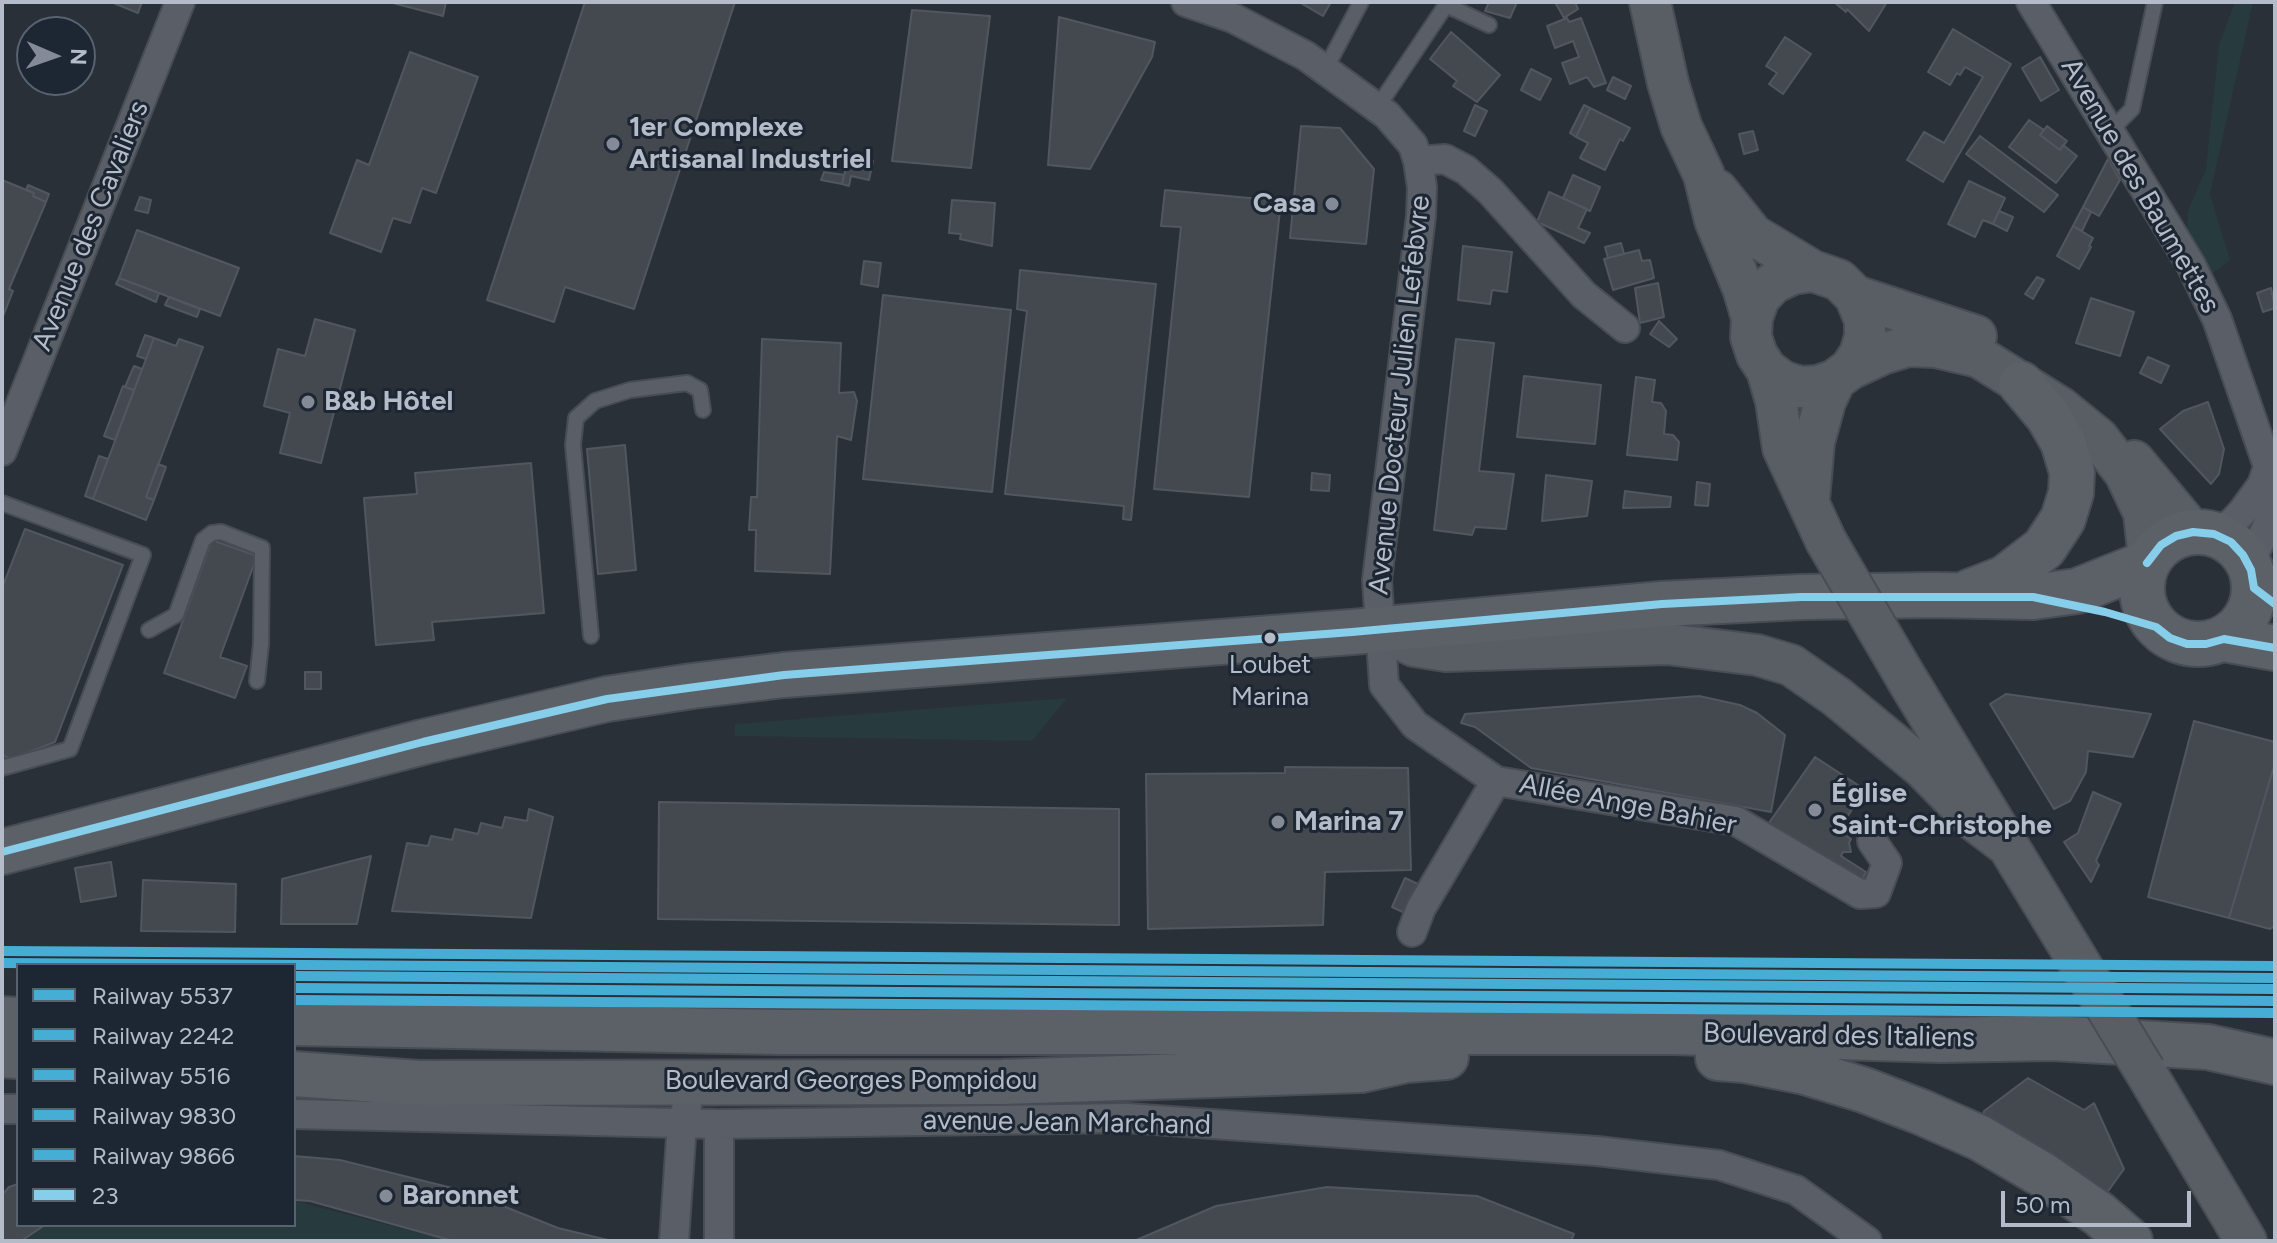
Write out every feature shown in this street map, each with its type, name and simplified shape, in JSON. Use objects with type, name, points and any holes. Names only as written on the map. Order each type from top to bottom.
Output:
[{"type":"main road","points":[[1650,2],[1681,126],[1704,175],[1715,220],[1752,318]]},
{"type":"main road","points":[[1704,175],[1753,235],[1813,271],[1839,280],[1855,296],[1865,320],[1865,337],[1860,354],[1825,402],[1814,442],[1817,524]]},
{"type":"main road","points":[[1813,271],[1792,274],[1773,283],[1759,298],[1752,318],[1751,337],[1757,355],[1767,370],[1776,401],[1783,448],[1817,524],[1908,681],[2246,1241]]},
{"type":"main road","points":[[1855,296],[1977,336],[2034,368],[2086,410],[2204,533]]},
{"type":"main road","points":[[1767,370],[1782,381],[1800,387],[1818,386],[1882,354],[1908,346],[1936,347],[1979,357],[2061,408],[2098,438],[2125,473],[2144,513],[2148,561]]},
{"type":"main road","points":[[1959,595],[2005,578],[2044,548],[2063,519],[2071,493],[2072,472],[2063,442],[2048,416],[2021,384]]},
{"type":"main road","points":[[2224,639],[2246,618],[2260,588],[2243,555],[2231,542],[2204,533],[2176,536],[2161,545],[2148,561],[2142,579],[2142,597],[2156,627],[2170,638],[2187,644],[2206,644],[2224,639],[2275,648]]},
{"type":"main road","points":[[2,852],[423,742],[607,699],[784,675],[1044,664],[1379,629],[1662,604],[1801,597],[2033,597],[2077,591],[2148,561]]},
{"type":"main road","points":[[2033,597],[2105,612],[2156,627]]},
{"type":"main road","points":[[1379,629],[1414,646],[1446,651],[1667,644],[1757,655],[1791,665],[1837,697],[1923,768],[1975,821],[2008,846]]},
{"type":"main road","name":"Boulevard Georges Pompidou","points":[[296,1023],[1403,1046]]},
{"type":"main road","points":[[688,1102],[713,1064],[736,1048],[780,1032]]},
{"type":"main road","name":"Boulevard des Italiens","points":[[1403,1046],[1673,1032],[1941,1040],[2052,1038],[2208,1047],[2275,1062]]},
{"type":"main road","points":[[1921,1112],[1920,1097],[1927,1066],[1941,1040]]},
{"type":"main road","name":"Boulevard Georges Pompidou","points":[[296,1074],[688,1102],[783,1081],[1018,1082],[1361,1070],[1403,1046]]},
{"type":"main road","name":"Boulevard des Italiens","points":[[1403,1046],[1500,1054],[1651,1052],[1744,1060],[1834,1081],[1921,1112],[1980,1138],[2043,1175],[2099,1214],[2130,1241]]},
{"type":"street","name":"Avenue des Cavaliers","points":[[2,451],[11,401],[180,2]]},
{"type":"street","name":"Avenue Docteur Julien Lefebvre","points":[[1186,2],[1233,18],[1306,56],[1387,115],[1413,145],[1422,187],[1421,216],[1377,580],[1384,685],[1415,725],[1496,781]]},
{"type":"street","name":"Avenue des Baumettes","points":[[2031,2],[2191,265],[2217,319],[2268,466],[2273,503],[2260,588]]},
{"type":"street","points":[[1418,161],[1445,159],[1466,170],[1490,191],[1584,295],[1625,328]]},
{"type":"street","points":[[2204,533],[2233,522],[2262,485],[2268,466]]},
{"type":"street","points":[[1412,932],[1421,908],[1496,781]]},
{"type":"street","name":"Allée Ange Bahier","points":[[1496,781],[1736,821],[1860,894],[1876,893],[1887,863],[1872,841]]},
{"type":"street","points":[[719,1241],[719,1124],[783,1081]]},
{"type":"street","points":[[674,1241],[688,1102]]},
{"type":"street","name":"avenue Jean Marchand","points":[[296,1114],[688,1102],[719,1124],[1127,1118],[1620,1153],[1719,1165],[1796,1190],[1867,1241]]},
{"type":"lane","points":[[1325,70],[1361,2]]},
{"type":"lane","points":[[2110,131],[2132,109],[2155,2]]},
{"type":"lane","points":[[1377,108],[1446,5],[1489,25]]},
{"type":"lane","points":[[591,636],[573,445],[576,418],[595,401],[630,390],[687,383],[700,390],[703,410]]},
{"type":"lane","points":[[2,503],[143,555],[70,749],[2,768]]},
{"type":"lane","points":[[149,630],[176,615],[203,540],[212,533],[221,532],[262,548],[261,644],[257,681]]},
{"type":"green space","points":[[2235,2],[2253,2],[2210,194],[2230,260],[2208,277],[2187,233],[2188,211],[2206,169],[2219,45]]},
{"type":"green space","points":[[1067,698],[1032,741],[735,736],[735,724]]},
{"type":"green space","points":[[296,1202],[452,1241],[21,1241],[42,1227],[296,1227]]},
{"type":"building","points":[[111,2],[142,2],[138,13]]},
{"type":"building","points":[[389,2],[446,2],[443,16]]},
{"type":"building","name":"1er Complexe Artisanal Industriel","points":[[585,2],[735,2],[634,309],[565,287],[554,322],[487,300]]},
{"type":"building","points":[[1299,2],[1331,2],[1323,16]]},
{"type":"building","points":[[1489,2],[1517,2],[1510,18],[1485,11]]},
{"type":"building","points":[[1555,2],[1575,2],[1578,9],[1564,18]]},
{"type":"building","points":[[1834,2],[1887,2],[1869,31],[1847,9],[1846,12]]},
{"type":"building","points":[[912,10],[990,16],[971,168],[892,161]]},
{"type":"building","points":[[1059,17],[1155,42],[1152,57],[1090,169],[1048,165]]},
{"type":"building","points":[[1567,18],[1569,22],[1581,18],[1606,83],[1594,87],[1587,77],[1570,84],[1562,63],[1579,57],[1573,41],[1555,48],[1547,26]]},
{"type":"building","points":[[1953,29],[2011,64],[1943,182],[1907,160],[1924,132],[1944,143],[1983,77],[1965,67],[1950,85],[1928,72]]},
{"type":"building","points":[[1451,32],[1500,75],[1477,102],[1453,86],[1457,81],[1430,59]]},
{"type":"building","points":[[1785,37],[1811,54],[1783,94],[1769,84],[1777,73],[1766,66]]},
{"type":"building","points":[[410,52],[478,77],[436,193],[422,188],[410,223],[393,218],[381,252],[330,233],[357,160],[369,165]]},
{"type":"building","points":[[2040,57],[2059,90],[2041,101],[2022,68]]},
{"type":"building","points":[[1531,69],[1551,79],[1540,100],[1521,90]]},
{"type":"building","points":[[1613,77],[1631,86],[1625,99],[1607,90]]},
{"type":"building","points":[[1475,105],[1487,111],[1475,136],[1464,131]]},
{"type":"building","points":[[1584,105],[1590,108],[1576,137],[1570,133]]},
{"type":"building","points":[[1590,108],[1630,128],[1623,141],[1620,139],[1605,170],[1580,158],[1588,143],[1576,137]]},
{"type":"building","points":[[2029,120],[2044,130],[2040,135],[2060,150],[2063,145],[2077,156],[2056,183],[2009,147]]},
{"type":"building","name":"Casa","points":[[1301,126],[1340,128],[1374,169],[1366,244],[1290,238]]},
{"type":"building","points":[[2047,126],[2067,141],[2060,150],[2040,135]]},
{"type":"building","points":[[1753,131],[1758,150],[1744,154],[1739,134]]},
{"type":"building","points":[[1980,136],[2058,195],[2044,212],[1966,154]]},
{"type":"building","points":[[862,158],[873,161],[869,180],[851,176],[849,186],[842,184],[847,163],[860,165]]},
{"type":"building","points":[[2108,159],[2120,180],[2099,216],[2083,207]]},
{"type":"building","points":[[824,172],[844,175],[842,184],[821,180]]},
{"type":"building","points":[[1573,175],[1600,187],[1590,211],[1563,198]]},
{"type":"building","points":[[2,180],[34,193],[33,196],[46,202],[9,289],[13,291],[2,319]]},
{"type":"building","points":[[1969,181],[2005,198],[1993,224],[1983,220],[1975,237],[1948,224]]},
{"type":"building","points":[[28,185],[49,194],[46,202],[26,190]]},
{"type":"building","points":[[1165,190],[1281,201],[1249,497],[1154,489],[1181,227],[1161,226]]},
{"type":"building","points":[[1549,192],[1587,209],[1578,228],[1590,233],[1584,243],[1537,222]]},
{"type":"building","points":[[140,197],[151,200],[148,213],[135,210]]},
{"type":"building","points":[[952,200],[995,203],[992,246],[960,239],[961,234],[949,233]]},
{"type":"building","points":[[2083,207],[2091,212],[2082,231],[2073,226]]},
{"type":"building","points":[[1999,211],[2013,217],[2007,231],[1993,224]]},
{"type":"building","points":[[2073,226],[2093,238],[2079,269],[2057,256]]},
{"type":"building","points":[[137,230],[239,268],[220,316],[119,278]]},
{"type":"building","points":[[1621,243],[1624,254],[1608,258],[1605,247]]},
{"type":"building","points":[[1463,246],[1512,252],[1507,292],[1492,290],[1490,304],[1458,300]]},
{"type":"building","points":[[1639,250],[1642,261],[1650,260],[1654,278],[1613,290],[1604,259]]},
{"type":"building","points":[[864,261],[881,263],[878,287],[861,284]]},
{"type":"building","points":[[1020,270],[1156,284],[1131,520],[1123,519],[1124,506],[1005,494],[1027,311],[1017,309]]},
{"type":"building","points":[[2037,277],[2044,280],[2033,299],[2025,294]]},
{"type":"building","points":[[119,278],[159,293],[156,302],[116,284]]},
{"type":"building","points":[[1658,283],[1664,317],[1640,323],[1635,288]]},
{"type":"building","points":[[2271,288],[2275,308],[2263,312],[2257,293]]},
{"type":"building","points":[[883,295],[1011,310],[992,492],[863,479]]},
{"type":"building","points":[[169,297],[200,309],[197,317],[165,305]]},
{"type":"building","points":[[2091,298],[2134,312],[2120,356],[2076,343]]},
{"type":"building","points":[[315,319],[355,330],[321,463],[280,453],[290,413],[264,406],[278,349],[305,356]]},
{"type":"building","points":[[1659,321],[1677,339],[1669,347],[1650,334]]},
{"type":"building","points":[[145,335],[154,338],[146,359],[137,356]]},
{"type":"building","points":[[154,338],[176,346],[179,339],[203,347],[146,497],[154,500],[146,520],[93,499]]},
{"type":"building","points":[[762,339],[841,343],[839,393],[854,392],[857,401],[851,440],[837,436],[830,574],[755,571],[756,530],[749,530],[751,497],[757,497]]},
{"type":"building","points":[[1456,339],[1494,343],[1479,471],[1514,474],[1506,529],[1475,527],[1472,535],[1434,530]]},
{"type":"building","points":[[2148,357],[2169,366],[2161,383],[2140,373]]},
{"type":"building","points":[[134,366],[142,369],[134,390],[125,387]]},
{"type":"building","points":[[1524,376],[1601,385],[1595,444],[1517,437]]},
{"type":"building","points":[[1636,377],[1655,380],[1652,402],[1661,403],[1666,411],[1664,434],[1673,435],[1679,442],[1677,460],[1627,455]]},
{"type":"building","points":[[123,386],[134,390],[115,440],[104,436]]},
{"type":"building","points":[[2208,402],[2224,449],[2219,474],[2211,484],[2160,429],[2183,411]]},
{"type":"building","points":[[625,445],[636,570],[598,574],[587,449]]},
{"type":"building","points":[[99,456],[108,459],[93,499],[85,496]]},
{"type":"building","points":[[531,463],[544,613],[432,622],[434,640],[376,645],[364,498],[417,494],[415,473]]},
{"type":"building","points":[[158,464],[166,467],[154,500],[146,497]]},
{"type":"building","points":[[1312,473],[1330,475],[1329,491],[1311,490]]},
{"type":"building","points":[[1546,475],[1592,481],[1587,516],[1542,521]]},
{"type":"building","points":[[1697,482],[1710,484],[1708,506],[1695,505]]},
{"type":"building","points":[[1625,491],[1671,497],[1670,507],[1623,508]]},
{"type":"building","points":[[25,529],[123,565],[55,742],[11,759],[2,755],[2,588]]},
{"type":"building","points":[[212,540],[257,556],[220,657],[247,666],[235,698],[164,673]]},
{"type":"building","points":[[305,672],[321,672],[321,689],[305,689]]},
{"type":"building","points":[[2006,694],[2151,714],[2133,757],[2088,751],[2086,772],[2070,801],[2054,809],[1990,704]]},
{"type":"building","points":[[1699,696],[1740,705],[1757,713],[1785,735],[1771,812],[1531,768],[1475,727],[1461,723],[1465,714]]},
{"type":"building","points":[[2194,721],[2275,742],[2275,763],[2229,918],[2148,897]]},
{"type":"building","name":"Église Saint-Christophe","points":[[1815,757],[1864,789],[1839,831],[1851,839],[1851,852],[1843,852],[1841,856],[1866,872],[1862,880],[1782,831],[1764,830]]},
{"type":"building","points":[[2275,763],[2275,926],[2270,929],[2229,918]]},
{"type":"building","name":"Marina 7","points":[[1285,767],[1408,768],[1411,870],[1325,872],[1323,925],[1148,929],[1146,774],[1285,773]]},
{"type":"building","points":[[2093,792],[2121,804],[2096,861],[2099,865],[2091,882],[2064,842],[2078,833]]},
{"type":"building","points":[[659,802],[1119,809],[1119,925],[658,919]]},
{"type":"building","points":[[529,809],[553,817],[531,918],[392,911],[407,843],[428,846],[431,836],[452,840],[455,829],[478,834],[481,823],[502,828],[505,817],[527,821]]},
{"type":"building","points":[[371,856],[357,924],[281,924],[282,879]]},
{"type":"building","points":[[111,862],[116,896],[81,902],[75,868]]},
{"type":"building","points":[[1405,878],[1420,885],[1407,914],[1392,907]]},
{"type":"building","points":[[143,880],[236,884],[235,932],[141,931]]},
{"type":"building","points":[[2028,1078],[2084,1110],[2094,1103],[2124,1169],[2106,1194],[1983,1116],[1984,1111]]},
{"type":"building","name":"Baronnet","points":[[296,1156],[340,1160],[468,1192],[558,1228],[612,1241],[453,1241],[310,1201],[296,1200]]},
{"type":"building","points":[[16,1185],[16,1227],[42,1227],[21,1241],[2,1241],[2,1195]]},
{"type":"building","points":[[1327,1187],[1477,1196],[1574,1234],[1571,1241],[1134,1241],[1216,1206]]},
{"type":"rail line","name":"5537","points":[[2,951],[2275,966]]},
{"type":"rail line","name":"9830","points":[[2,963],[16,963]]},
{"type":"rail line","name":"9830","points":[[296,965],[2275,978]]},
{"type":"rail line","name":"9866","points":[[296,976],[2275,989]]},
{"type":"rail line","name":"2242","points":[[296,988],[2275,1001]]},
{"type":"rail line","name":"5516","points":[[296,1000],[2275,1013]]},
{"type":"transit line","name":"23","points":[[2147,563],[2161,545],[2176,536],[2193,532],[2214,534],[2231,542],[2243,555],[2251,570],[2254,588],[2275,604]]},
{"type":"transit line","name":"23","points":[[2,852],[423,742],[607,699],[784,675],[1352,632],[1662,604],[1801,597],[2033,597],[2105,612],[2156,627],[2170,638],[2187,644],[2206,644],[2224,639],[2275,648]]},
{"type":"place","name":"1er Complexe Artisanal Industriel","points":[[613,144]]},
{"type":"place","name":"Casa","points":[[1332,204]]},
{"type":"place","name":"B&b Hôtel","points":[[308,402]]},
{"type":"place","name":"Loubet Marina","points":[[1270,638]]},
{"type":"place","name":"Église Saint-Christophe","points":[[1815,810]]},
{"type":"place","name":"Marina 7","points":[[1278,822]]},
{"type":"place","name":"Baronnet","points":[[386,1196]]}]
